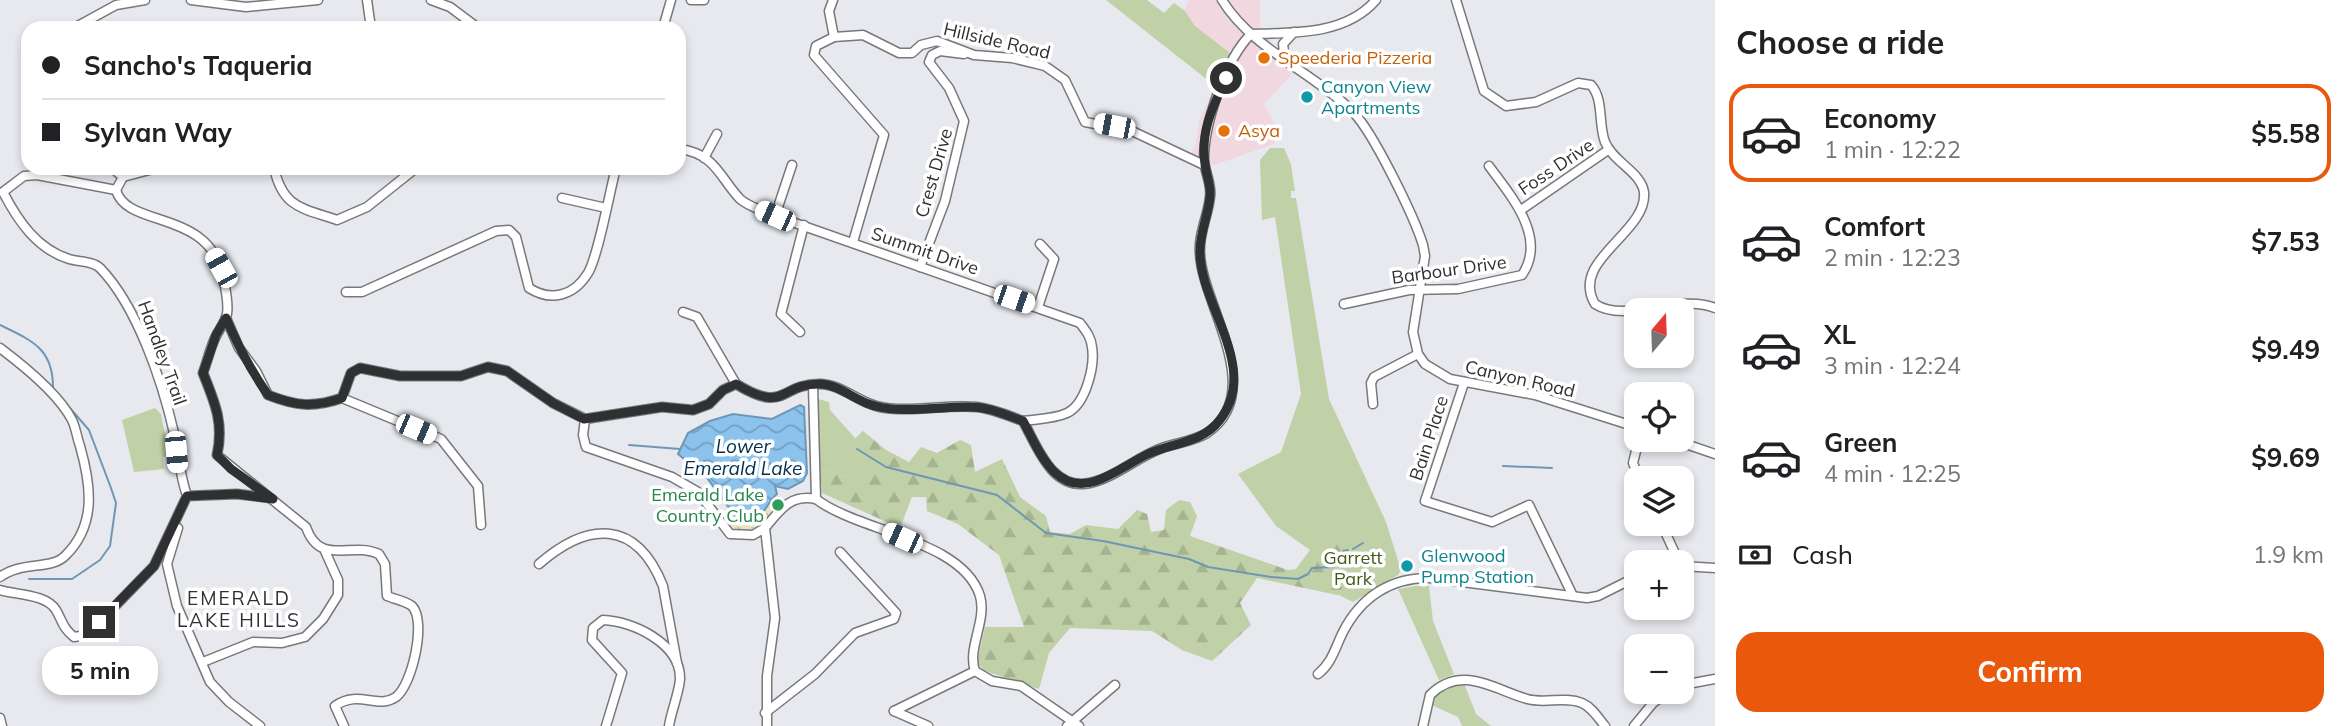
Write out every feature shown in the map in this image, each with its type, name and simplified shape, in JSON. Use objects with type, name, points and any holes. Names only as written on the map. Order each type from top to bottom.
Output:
[{"type":"street","points":[[85,21],[116,5],[145,0]]},
{"type":"street","points":[[191,0],[246,7],[318,0]]},
{"type":"street","points":[[367,0],[371,21]]},
{"type":"street","points":[[431,0],[450,7],[469,21]]},
{"type":"street","points":[[665,21],[671,0]]},
{"type":"street","points":[[691,0],[704,0]]},
{"type":"street","points":[[833,0],[830,11],[834,37],[816,46],[814,55],[884,135],[853,242]]},
{"type":"street","points":[[1222,0],[1251,34],[1337,98],[1365,126],[1420,234],[1425,256],[1413,332],[1418,354],[1374,377],[1371,383],[1373,404]]},
{"type":"street","points":[[683,312],[697,317],[736,384],[753,394],[771,399],[813,385],[827,385],[862,402],[887,408],[974,407],[1023,421],[1052,473],[1061,479],[1084,484],[1097,481],[1161,449],[1200,437],[1220,421],[1230,395],[1233,374],[1231,354],[1199,254],[1210,196],[1205,165],[1208,119],[1240,48],[1251,34],[1336,26],[1367,10],[1376,0]]},
{"type":"street","points":[[1456,0],[1484,91],[1506,106],[1536,102],[1578,83],[1591,85],[1598,97],[1603,138],[1608,150],[1638,178],[1643,188],[1643,203],[1592,272],[1588,289],[1595,304],[1618,310],[1696,304],[1715,308]]},
{"type":"street","points":[[1285,59],[1283,44],[1294,32]]},
{"type":"street","name":"Hillside Road","points":[[834,37],[863,35],[899,53],[912,53],[921,45],[937,41],[974,55],[1012,58],[1045,66],[1065,80],[1084,121],[1132,131],[1205,165]]},
{"type":"street","name":"Crest Drive","points":[[920,267],[945,201],[964,121],[949,88],[929,62],[932,55],[940,51],[974,55]]},
{"type":"street","points":[[704,158],[718,134]]},
{"type":"street","name":"Foss Drive","points":[[1521,210],[1608,150]]},
{"type":"street","name":"Summit Drive","points":[[686,152],[704,158],[723,173],[741,199],[775,216],[1080,323],[1089,335],[1093,351],[1090,372],[1078,404],[1069,413],[1023,421]]},
{"type":"street","points":[[775,216],[792,165]]},
{"type":"street","name":"Barbour Drive","points":[[1344,304],[1419,290],[1458,289],[1522,275],[1529,250],[1528,229],[1521,210],[1489,166]]},
{"type":"street","name":"Handley Trail","points":[[116,190],[37,175],[24,176],[2,190],[16,218],[38,243],[67,258],[97,265],[126,300],[139,327],[174,434],[177,469],[187,496]]},
{"type":"street","points":[[131,175],[123,177],[116,190],[124,203],[135,210],[186,228],[206,241],[221,268],[228,302],[226,318],[216,335],[203,373],[219,410],[222,434],[217,455],[306,527],[311,539],[325,551],[338,580],[338,595],[323,619],[305,637],[282,643],[253,642],[203,662]]},
{"type":"street","points":[[275,175],[277,183],[292,205],[337,220],[368,207],[407,175]]},
{"type":"street","points":[[346,292],[362,292],[496,231],[509,230],[516,237],[523,277],[529,288],[542,296],[559,296],[573,289],[589,272],[614,175]]},
{"type":"street","points":[[562,198],[606,208]]},
{"type":"street","points":[[800,332],[781,314],[804,225]]},
{"type":"street","points":[[1038,307],[1054,259],[1040,244]]},
{"type":"street","points":[[226,318],[239,348],[256,371],[268,395],[295,406],[327,403],[342,398],[441,439],[478,486],[481,525]]},
{"type":"street","points":[[0,348],[50,393],[72,420],[91,495],[82,537],[62,559],[46,564],[21,566],[0,578]]},
{"type":"street","name":"Canyon Road","points":[[1418,354],[1437,373],[1464,383],[1535,395],[1624,423]]},
{"type":"street","points":[[342,398],[351,373],[360,368],[400,376],[461,376],[488,367],[507,371],[553,403],[584,419],[662,407],[693,410],[709,404],[723,390],[736,384]]},
{"type":"street","name":"Bain Place","points":[[1464,383],[1425,500],[1492,522],[1530,505],[1573,596]]},
{"type":"street","points":[[813,385],[816,499]]},
{"type":"street","points":[[584,419],[583,435],[586,447],[672,477],[698,492],[730,534],[753,535],[765,528],[789,501],[804,497],[816,499],[828,508],[945,557],[965,573],[980,597],[979,630],[973,657],[975,671]]},
{"type":"street","points":[[1694,447],[1715,454]]},
{"type":"street","points":[[0,590],[40,598],[56,609],[59,622],[74,637],[87,635],[154,566],[187,496],[237,494],[273,499]]},
{"type":"street","points":[[178,515],[179,524],[167,564],[177,606],[210,682],[229,702],[260,726]]},
{"type":"street","points":[[765,528],[775,618],[765,713],[767,726]]},
{"type":"street","points":[[538,564],[559,546],[590,533],[606,533],[631,542],[658,574],[663,586],[680,680],[669,726]]},
{"type":"street","points":[[325,551],[379,554],[385,564],[387,596],[412,606],[419,618],[419,637],[407,682],[397,696],[382,702],[356,697],[345,699],[335,706],[344,726]]},
{"type":"street","points":[[765,713],[815,674],[855,633],[894,620],[896,613],[889,603],[840,552]]},
{"type":"street","points":[[1694,566],[1715,568]]},
{"type":"street","points":[[1318,674],[1328,666],[1348,623],[1364,600],[1382,588],[1405,579],[1431,578],[1573,596],[1598,596],[1624,583]]},
{"type":"street","points":[[606,726],[622,673],[592,640],[593,628],[603,620],[620,620],[661,642],[678,666]]},
{"type":"street","points":[[928,726],[894,711],[975,671]]},
{"type":"street","points":[[975,671],[992,681],[1021,686],[1073,724],[1115,685]]},
{"type":"street","points":[[1423,726],[1425,707],[1430,695],[1448,681],[1458,679],[1498,687],[1528,699],[1578,702],[1587,706],[1605,726]]},
{"type":"street","points":[[1694,683],[1715,679]]},
{"type":"street","points":[[1634,726],[1653,704]]},
{"type":"street","points":[[0,719],[2,726]]},
{"type":"shaded area","points":[[1189,0],[1260,0],[1260,26],[1293,73],[1264,104],[1278,131],[1274,144],[1214,165],[1191,154],[1196,145],[1199,121],[1229,53],[1195,26],[1184,10]]},
{"type":"green space","points":[[1106,0],[1147,0],[1164,13],[1174,3],[1184,10],[1195,26],[1230,53],[1214,85]]},
{"type":"green space","name":"Garrett Park","points":[[1270,148],[1284,148],[1291,164],[1295,191],[1291,191],[1291,198],[1296,198],[1329,399],[1386,522],[1401,570],[1398,575],[1353,602],[1333,592],[1303,587],[1296,569],[1310,550],[1276,526],[1238,474],[1281,452],[1301,394],[1275,217],[1262,220],[1260,160]]},
{"type":"green space","points":[[818,399],[829,402],[830,410],[855,438],[850,444],[865,466],[846,476],[820,469]]},
{"type":"green space","points":[[155,408],[161,414],[169,456],[163,457],[164,469],[134,472],[122,420]]},
{"type":"green space","points":[[863,431],[886,450],[909,462],[921,447],[937,453],[960,440],[971,445],[975,472],[1002,459],[1020,497],[1046,516],[1050,532],[1070,534],[1086,525],[1118,529],[1137,510],[1147,514],[1151,532],[1164,530],[1166,510],[1179,500],[1190,502],[1197,516],[1190,536],[1288,570],[1296,569],[1311,550],[1352,539],[1361,548],[1344,557],[1341,567],[1346,584],[1337,595],[1257,578],[1240,603],[1251,625],[1212,661],[1182,650],[1152,631],[1070,628],[1049,653],[1039,689],[985,671],[977,663],[985,627],[1024,627],[999,555],[958,524],[927,511],[926,497],[912,497],[900,528],[822,493],[820,469],[846,476],[864,466],[849,444]]},
{"type":"green space","points":[[1429,586],[1433,621],[1454,674],[1439,680],[1398,589]]},
{"type":"green space","points":[[1463,681],[1476,714],[1491,726],[1462,726],[1458,717],[1429,704],[1443,687]]},
{"type":"sand","points":[[778,494],[766,518],[754,528],[738,529],[729,526],[724,501],[736,517],[757,516],[762,514],[772,498]]},
{"type":"water","name":"Lower Emerald Lake","points":[[800,405],[804,407],[807,473],[803,481],[788,489],[775,486],[777,494],[757,518],[745,520],[736,517],[707,478],[678,454],[688,433],[710,421],[733,414],[772,419]]},
{"type":"waterway","points":[[0,325],[39,348],[50,365],[53,390]]},
{"type":"waterway","points":[[29,579],[72,579],[100,560],[110,546],[116,503],[89,430],[62,399]]},
{"type":"waterway","points":[[629,445],[680,449]]},
{"type":"waterway","points":[[857,449],[886,467],[997,495],[1046,533],[1103,541],[1189,559],[1208,567],[1271,577],[1298,579],[1308,574],[1312,568],[1334,567],[1339,557]]},
{"type":"waterway","points":[[1503,466],[1552,468]]},
{"type":"waterway","points":[[1353,549],[1363,543]]},
{"type":"waterway","points":[[1343,551],[1348,550]]},
{"type":"place","name":"Speederia Pizzeria","points":[[1264,58]]},
{"type":"place","name":"Canyon View Apartments","points":[[1307,97]]},
{"type":"place","name":"Asya","points":[[1224,131]]},
{"type":"place","name":"Emerald Lake Country Club","points":[[778,505]]},
{"type":"place","name":"Glenwood Pump Station","points":[[1407,566]]},
{"type":"district","name":"EMERALD LAKE HILLS","points":[[239,609]]},
{"type":"route","points":[[99,622],[154,566],[187,496],[237,494],[273,499],[231,469],[217,455],[222,434],[219,410],[203,373],[216,335],[226,318],[239,348],[256,371],[268,395],[295,406],[327,403],[342,398],[351,373],[360,368],[400,376],[461,376],[488,367],[507,371],[553,403],[584,419],[594,415],[662,407],[693,410],[709,404],[723,390],[736,384],[753,394],[771,399],[800,387],[824,384],[874,406],[915,409],[974,407],[1014,417],[1023,421],[1052,473],[1061,479],[1084,484],[1097,481],[1147,454],[1200,437],[1210,432],[1220,421],[1230,395],[1233,374],[1231,354],[1199,254],[1210,196],[1204,135],[1226,78]]}]
